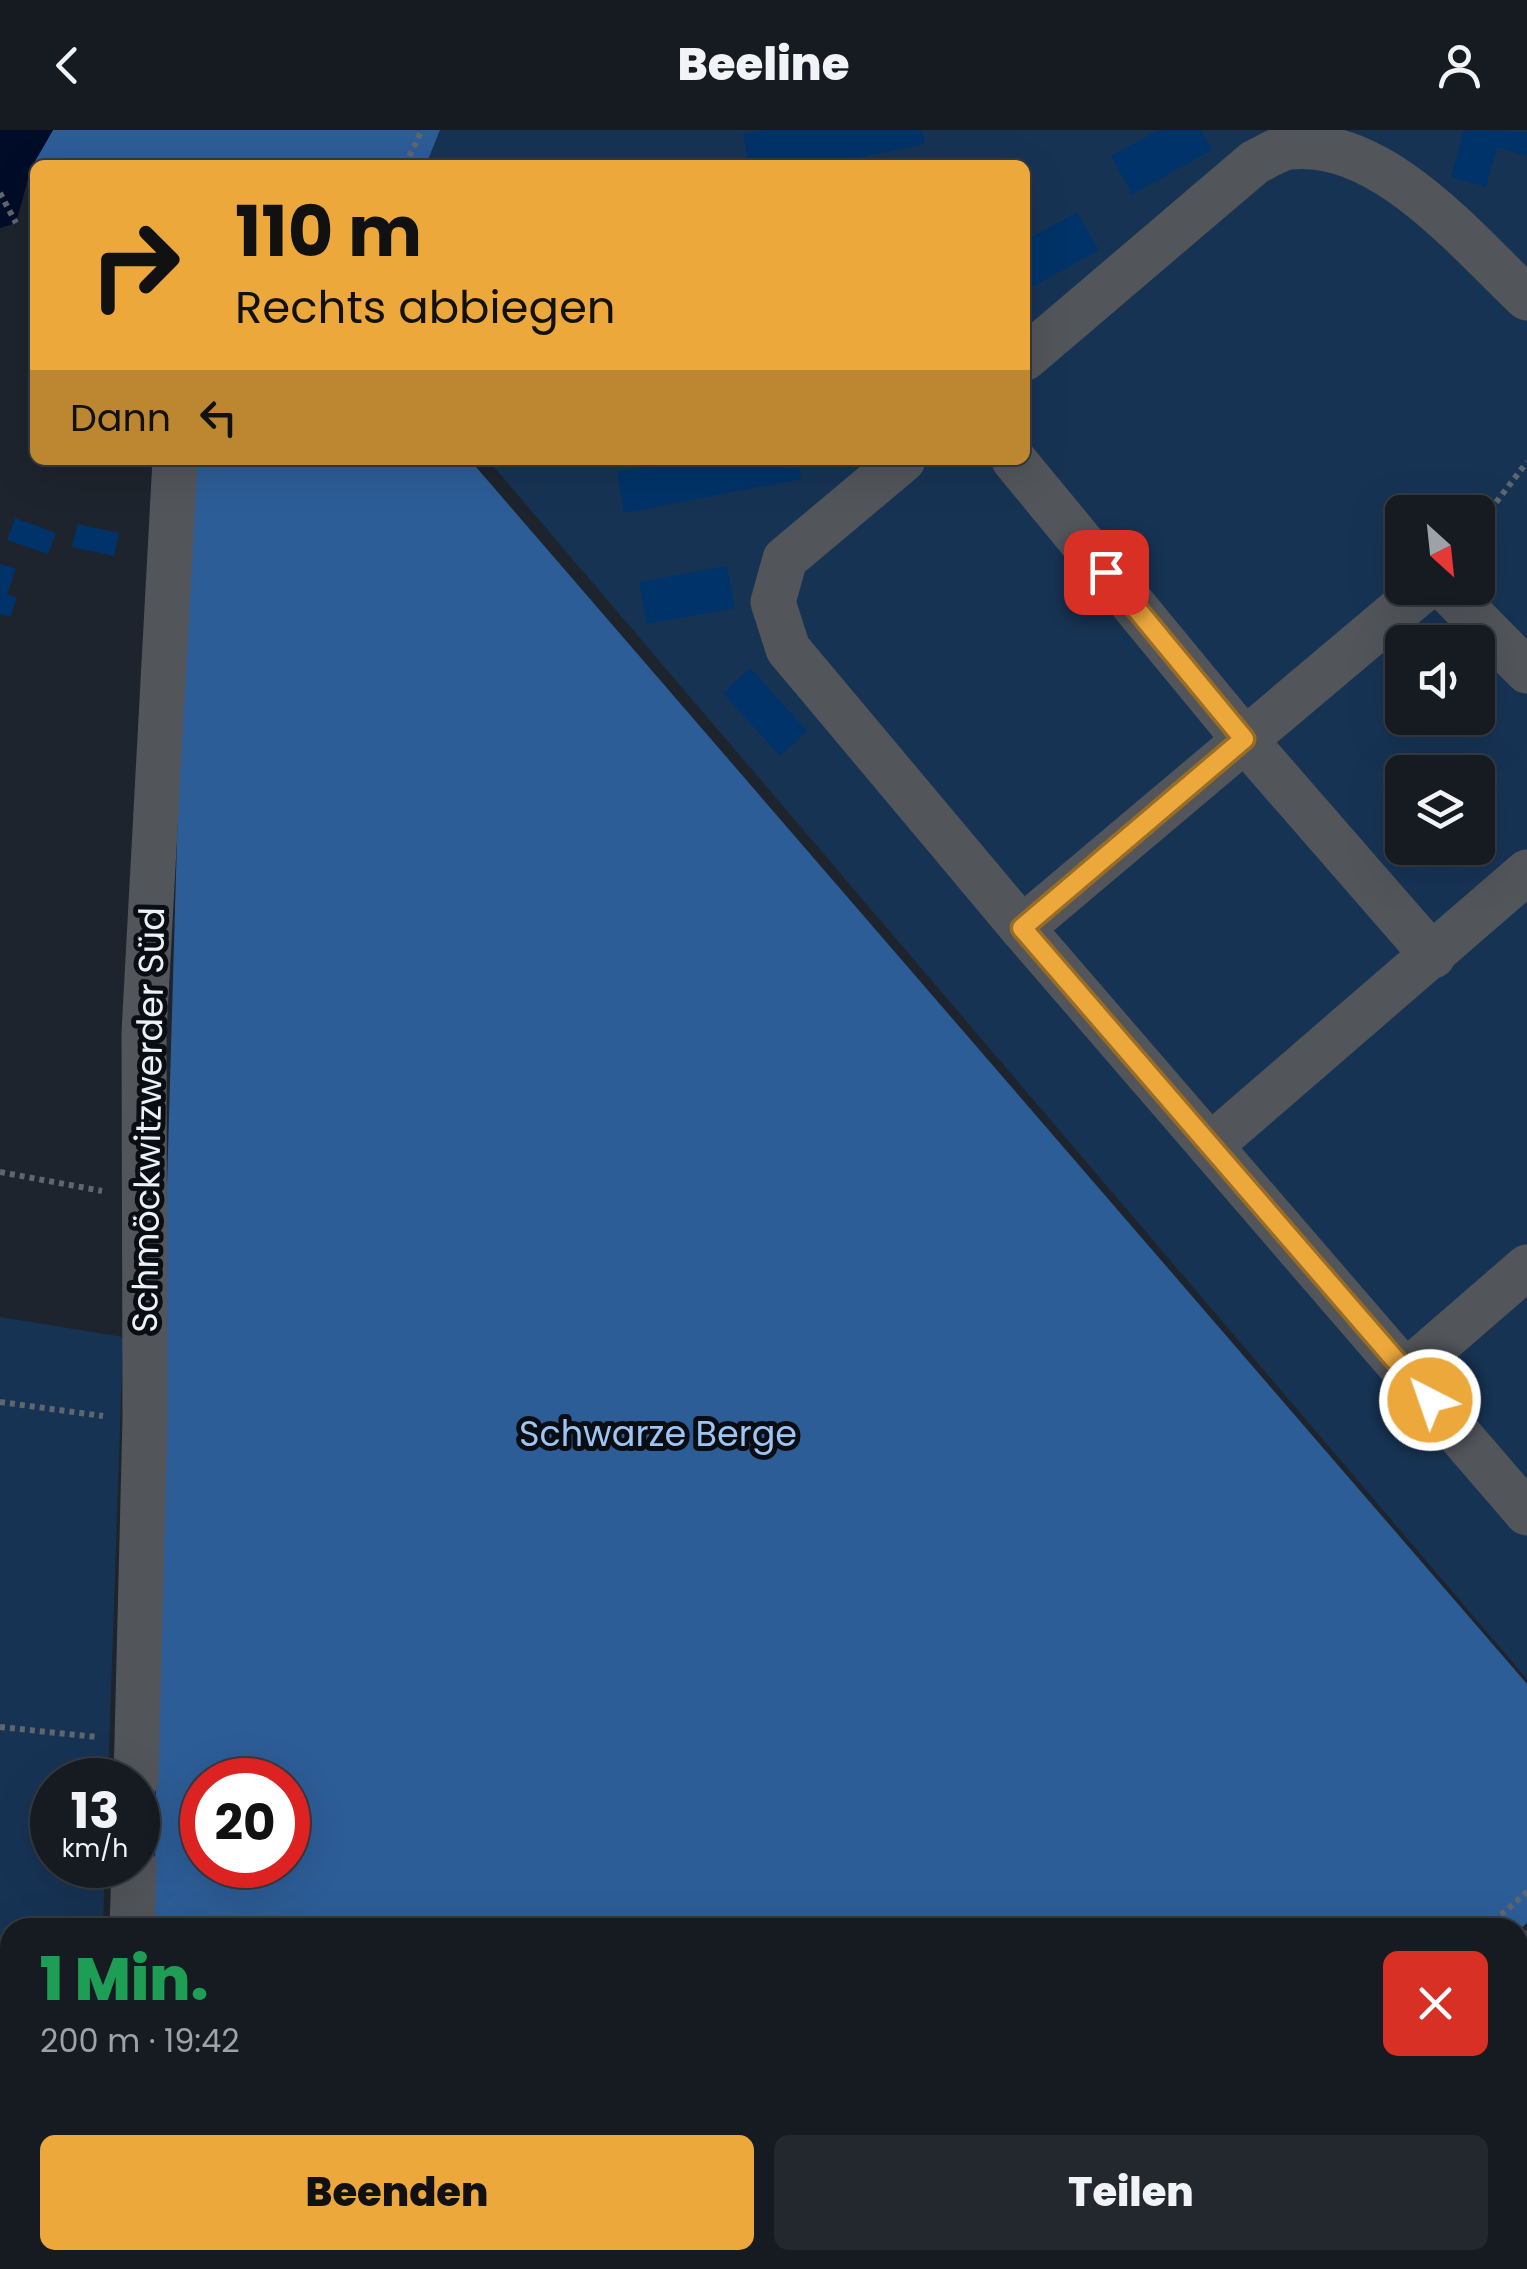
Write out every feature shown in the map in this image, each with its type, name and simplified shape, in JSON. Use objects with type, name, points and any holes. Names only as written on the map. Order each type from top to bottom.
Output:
[{"type":"street","points":[[1030,354],[1255,162],[1288,146],[1327,148],[1370,162],[1422,198],[1527,298]]},
{"type":"street","name":"Schmöckwitzwerder Süd","points":[[137,1758],[144,1418],[144,1033],[176,465]]},
{"type":"street","points":[[897,465],[784,559],[773,602],[788,650],[1022,928],[1527,1513]]},
{"type":"street","points":[[1018,465],[1244,739],[1433,956]]},
{"type":"street","points":[[1022,928],[1405,605]]},
{"type":"street","points":[[1462,605],[1527,672]]},
{"type":"street","points":[[1210,1146],[1527,872]]},
{"type":"street","points":[[1406,1372],[1527,1268]]},
{"type":"street","points":[[132,1918],[133,1888]]},
{"type":"path","points":[[408,160],[422,130]]},
{"type":"path","points":[[0,193],[16,223]]},
{"type":"path","points":[[1495,504],[1527,462]]},
{"type":"path","points":[[0,1172],[143,1199]]},
{"type":"path","points":[[0,1402],[120,1419],[144,1418]]},
{"type":"path","points":[[0,1728],[125,1758]]},
{"type":"path","points":[[1497,1918],[1527,1892]]},
{"type":"shaded area","points":[[0,130],[53,130],[36,160],[30,160],[16,223],[0,228]]},
{"type":"shaded area","points":[[440,130],[1527,130],[1527,1679],[492,465],[1030,465],[1030,160],[428,160]]},
{"type":"shaded area","points":[[0,1317],[123,1337],[109,1758],[30,1758],[30,1888],[104,1888],[103,1918],[0,1918]]},
{"type":"green space","points":[[53,130],[440,130],[428,160],[36,160]]},
{"type":"green space","name":"Schwarze Berge","points":[[188,465],[474,465],[1527,1684],[1527,1918],[154,1918],[155,1888],[160,1888],[160,1758],[157,1758],[163,1324]]},
{"type":"building","points":[[761,130],[922,130],[925,144],[845,160],[748,160],[743,134]]},
{"type":"building","points":[[1159,130],[1201,130],[1212,150],[1132,194],[1111,156]]},
{"type":"building","points":[[1464,130],[1527,132],[1527,156],[1497,147],[1486,187],[1451,177]]},
{"type":"building","points":[[1077,212],[1099,250],[1030,288],[1030,238]]},
{"type":"building","points":[[654,465],[799,465],[801,479],[624,513],[617,472]]},
{"type":"building","points":[[15,518],[56,533],[48,554],[7,540]]},
{"type":"building","points":[[77,524],[119,533],[114,556],[72,547]]},
{"type":"building","points":[[0,564],[16,569],[7,594],[17,598],[10,617],[0,614]]},
{"type":"building","points":[[727,566],[735,608],[647,624],[639,582]]},
{"type":"building","points":[[750,668],[807,731],[780,756],[723,693]]},
{"type":"route","points":[[1106,572],[1244,739],[1022,928],[1430,1400]]}]
